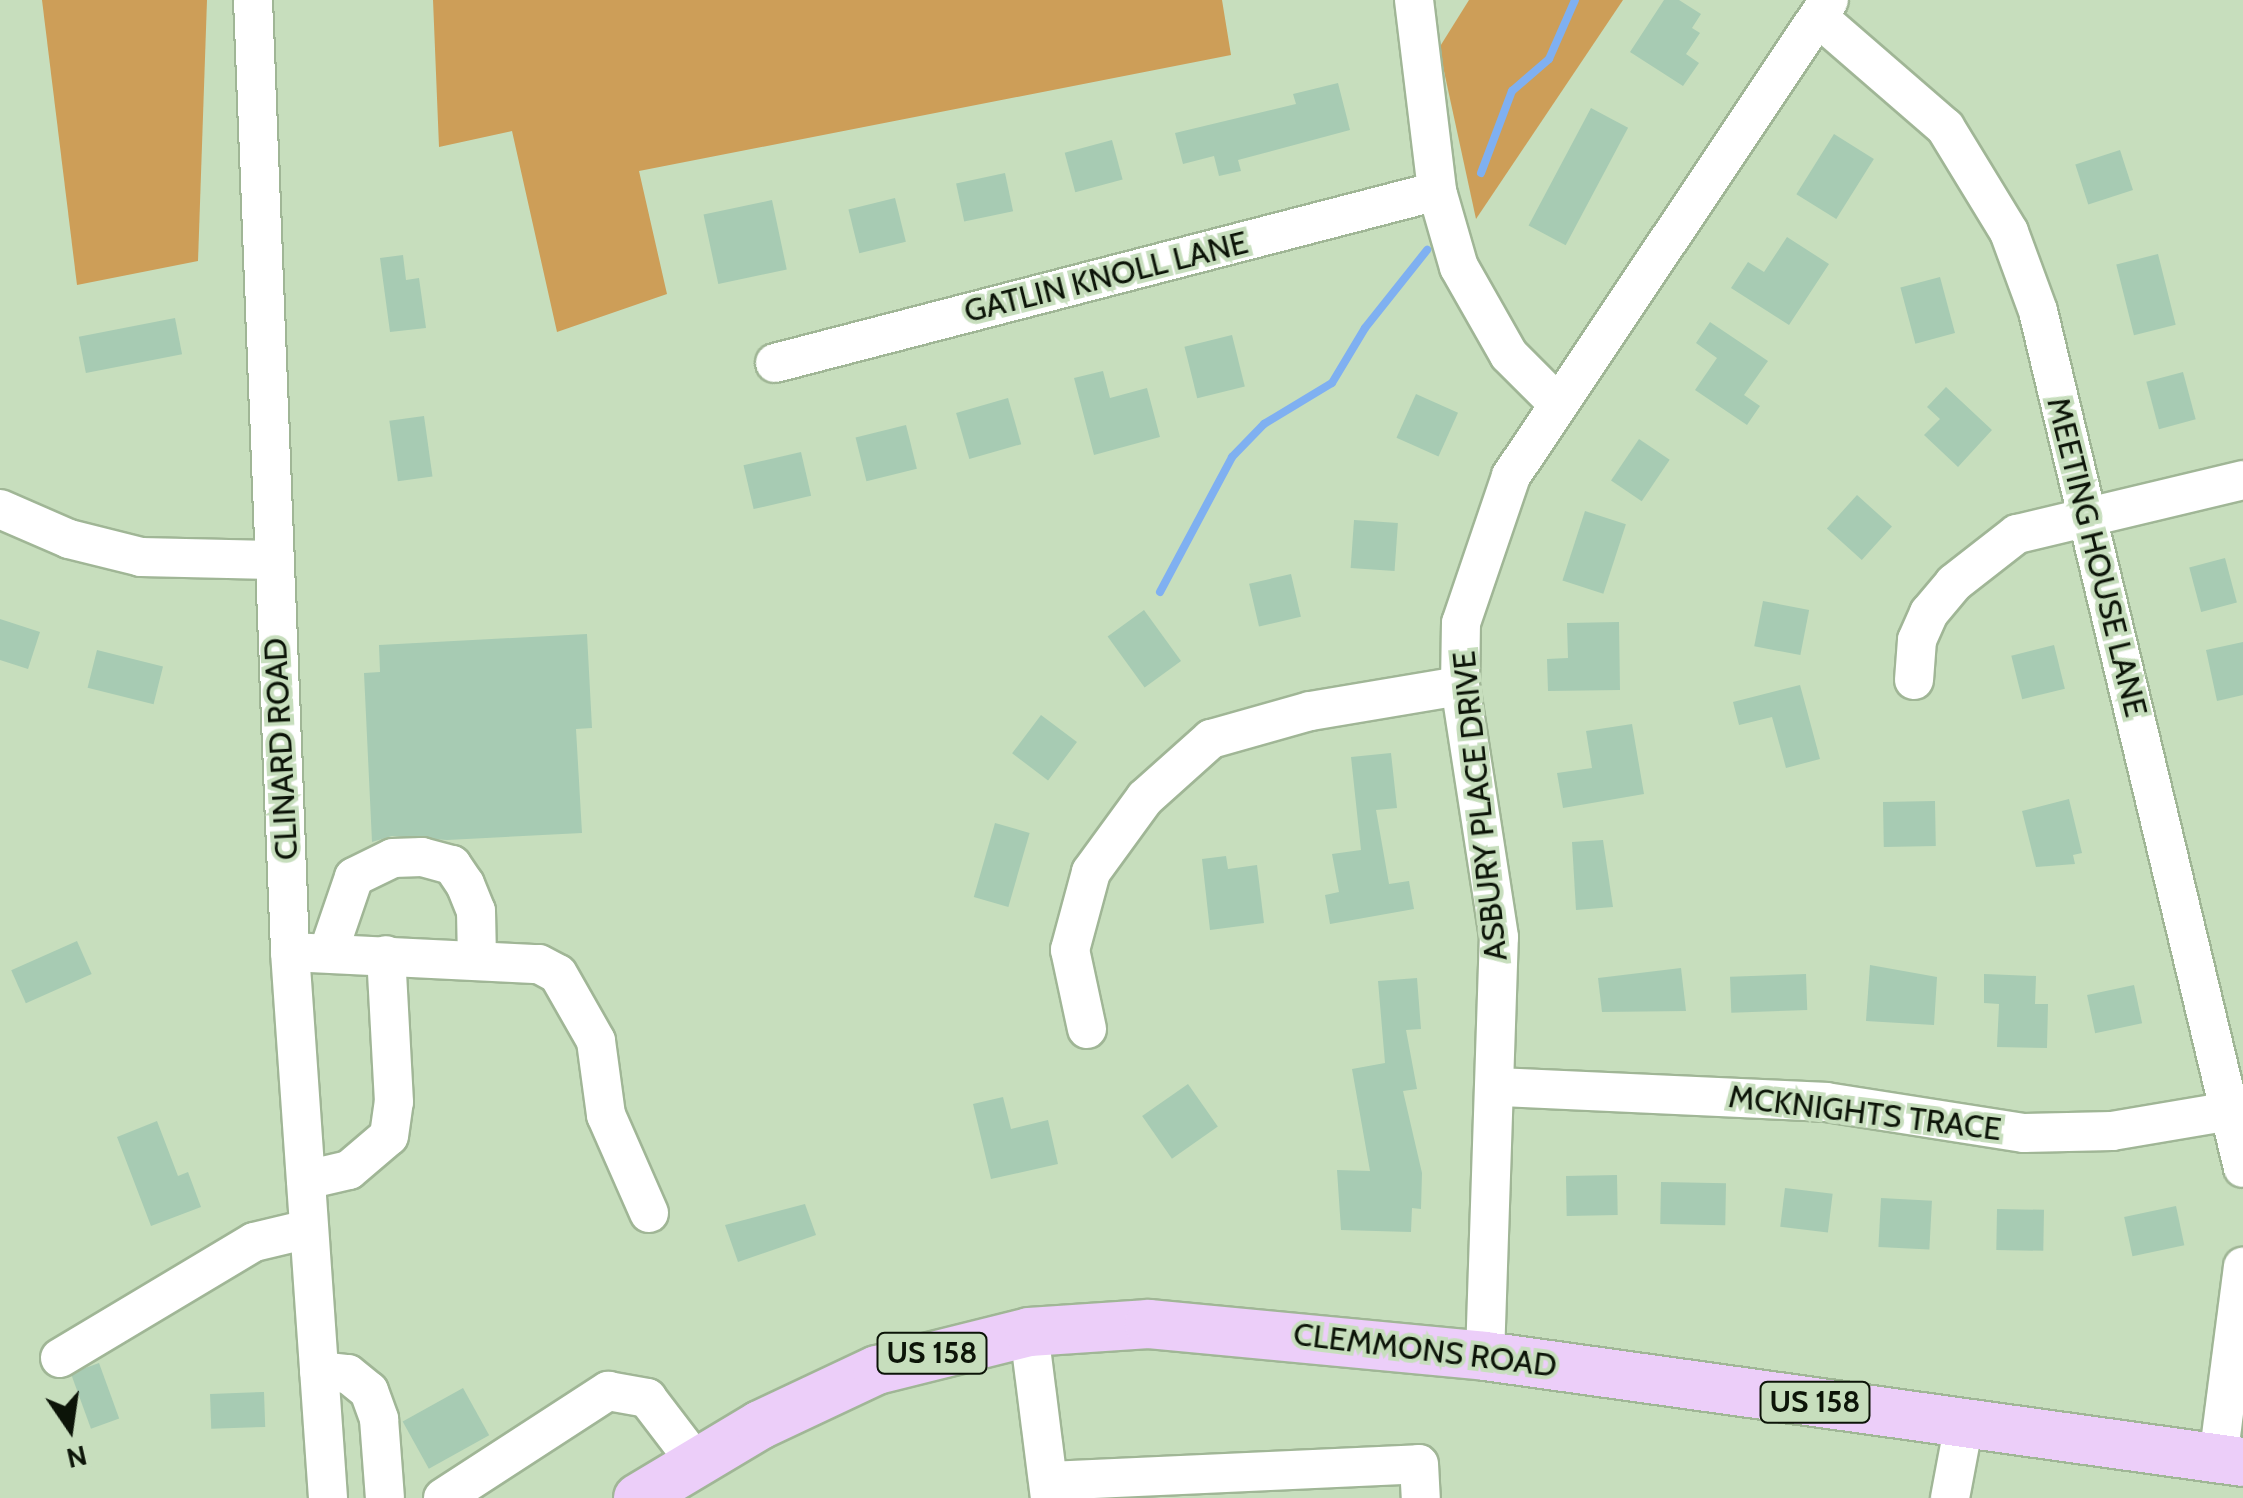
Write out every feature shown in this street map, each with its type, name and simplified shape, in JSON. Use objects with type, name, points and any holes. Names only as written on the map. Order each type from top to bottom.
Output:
[{"type":"main road","name":"CLEMMONS ROAD","points":[[645,1496],[695,1461],[845,1382],[952,1347],[1029,1332],[1196,1324],[1485,1356],[2231,1460]]},
{"type":"street","name":"CLINARD ROAD","points":[[254,0],[272,560],[309,953],[306,1180],[328,1498]]},
{"type":"street","points":[[1414,0],[1437,192],[1467,282],[1508,355],[1556,402]]},
{"type":"street","name":"ASBURY PLACE DRIVE","points":[[1485,1356],[1498,1087],[1498,937],[1460,686],[1461,623],[1511,476],[1556,402],[1824,9]]},
{"type":"street","name":"MEETING HOUSE LANE","points":[[1824,9],[1945,127],[2009,232],[2038,312],[2243,1168]]},
{"type":"street","name":"GATLIN KNOLL LANE","points":[[774,363],[1437,192]]},
{"type":"street","points":[[1914,680],[1917,640],[1954,582],[2018,534],[2086,514],[2243,480]]},
{"type":"street","points":[[0,508],[69,539],[141,556],[272,560]]},
{"type":"street","points":[[1087,1028],[1070,950],[1092,872],[1158,786],[1211,738],[1310,711],[1460,686]]},
{"type":"street","points":[[477,960],[476,910],[465,884],[452,866],[422,857],[392,858],[354,878],[309,953],[539,964],[558,974],[596,1041],[606,1116],[650,1213]]},
{"type":"street","points":[[306,1180],[349,1170],[388,1136],[394,1102],[386,955]]},
{"type":"street","name":"MCKNIGHTS TRACE","points":[[1498,1087],[1826,1102],[2024,1133],[2112,1131],[2230,1111]]},
{"type":"street","points":[[60,1358],[254,1242],[308,1229]]},
{"type":"street","points":[[2231,1460],[2243,1267]]},
{"type":"street","points":[[1029,1332],[1049,1490],[1419,1464],[1421,1498]]},
{"type":"street","points":[[319,1371],[348,1374],[369,1391],[379,1419],[384,1498]]},
{"type":"street","points":[[443,1498],[608,1390],[646,1398],[695,1461]]},
{"type":"street","points":[[1950,1498],[1964,1423]]},
{"type":"shaded area","points":[[42,0],[207,0],[198,261],[77,285]]},
{"type":"shaded area","points":[[433,0],[1222,0],[1231,55],[639,171],[667,294],[557,332],[512,131],[439,147]]},
{"type":"shaded area","points":[[1469,0],[1623,0],[1476,219],[1439,48]]},
{"type":"building","points":[[1664,0],[1679,0],[1701,14],[1692,28],[1700,33],[1686,54],[1699,63],[1683,86],[1630,52]]},
{"type":"building","points":[[1338,83],[1350,130],[1238,160],[1241,171],[1219,176],[1214,156],[1183,164],[1175,133],[1296,104],[1293,94]]},
{"type":"building","points":[[1591,108],[1628,128],[1566,245],[1529,225]]},
{"type":"building","points":[[1834,134],[1874,159],[1836,219],[1796,194]]},
{"type":"building","points":[[1112,140],[1123,180],[1075,192],[1065,153]]},
{"type":"building","points":[[2120,150],[2133,190],[2088,204],[2075,165]]},
{"type":"building","points":[[1005,173],[1013,211],[964,222],[956,183]]},
{"type":"building","points":[[895,198],[906,242],[859,253],[848,210]]},
{"type":"building","points":[[772,200],[787,269],[718,284],[704,215]]},
{"type":"building","points":[[1787,237],[1829,264],[1789,325],[1731,288],[1748,262],[1764,272]]},
{"type":"building","points":[[2158,254],[2176,325],[2134,335],[2116,264]]},
{"type":"building","points":[[403,255],[406,280],[419,278],[426,328],[390,332],[380,258]]},
{"type":"building","points":[[1940,277],[1955,333],[1915,344],[1900,288]]},
{"type":"building","points":[[175,318],[182,354],[86,373],[79,337]]},
{"type":"building","points":[[1710,322],[1768,361],[1744,395],[1760,406],[1747,425],[1695,390],[1717,358],[1696,343]]},
{"type":"building","points":[[1232,335],[1245,386],[1197,398],[1184,347]]},
{"type":"building","points":[[1103,371],[1110,398],[1147,388],[1160,437],[1094,455],[1074,378]]},
{"type":"building","points":[[2183,372],[2196,419],[2159,429],[2146,382]]},
{"type":"building","points":[[1946,387],[1992,430],[1958,467],[1924,435],[1940,419],[1927,407]]},
{"type":"building","points":[[1416,394],[1458,413],[1438,457],[1396,438]]},
{"type":"building","points":[[1008,398],[1021,444],[969,459],[956,413]]},
{"type":"building","points":[[424,416],[432,476],[398,481],[389,421]]},
{"type":"building","points":[[906,425],[917,469],[866,481],[856,438]]},
{"type":"building","points":[[1639,439],[1670,460],[1642,501],[1611,480]]},
{"type":"building","points":[[801,452],[811,496],[754,509],[744,465]]},
{"type":"building","points":[[1857,495],[1892,526],[1862,560],[1827,528]]},
{"type":"building","points":[[1585,511],[1626,524],[1603,594],[1562,580]]},
{"type":"building","points":[[1354,520],[1398,523],[1395,571],[1351,568]]},
{"type":"building","points":[[2225,558],[2237,602],[2201,612],[2189,568]]},
{"type":"building","points":[[1291,574],[1301,617],[1259,627],[1249,584]]},
{"type":"building","points":[[1763,601],[1809,610],[1800,655],[1754,646]]},
{"type":"building","points":[[1144,610],[1181,661],[1145,687],[1108,636]]},
{"type":"building","points":[[0,619],[40,632],[28,669],[0,660]]},
{"type":"building","points":[[1619,622],[1620,690],[1548,691],[1547,659],[1568,658],[1567,623]]},
{"type":"building","points":[[587,634],[592,728],[576,729],[582,833],[447,840],[392,836],[372,842],[364,673],[380,672],[379,645]]},
{"type":"building","points":[[2243,642],[2243,695],[2217,701],[2206,650]]},
{"type":"building","points":[[2054,645],[2065,689],[2022,699],[2011,656]]},
{"type":"building","points":[[97,650],[163,666],[154,704],[88,688]]},
{"type":"building","points":[[1800,685],[1820,759],[1786,768],[1772,717],[1739,725],[1733,702]]},
{"type":"building","points":[[1041,715],[1077,742],[1048,780],[1012,753]]},
{"type":"building","points":[[1632,724],[1644,794],[1563,808],[1557,773],[1592,768],[1586,731]]},
{"type":"building","points":[[1391,753],[1397,808],[1376,810],[1389,884],[1409,881],[1414,909],[1330,924],[1325,895],[1339,892],[1332,854],[1361,850],[1351,757]]},
{"type":"building","points":[[2069,799],[2082,853],[2073,855],[2075,864],[2036,867],[2022,811]]},
{"type":"building","points":[[1935,801],[1936,846],[1884,847],[1883,802]]},
{"type":"building","points":[[995,823],[1030,833],[1008,907],[974,897]]},
{"type":"building","points":[[1603,840],[1613,907],[1576,910],[1572,842]]},
{"type":"building","points":[[1226,856],[1228,869],[1257,865],[1264,923],[1210,930],[1202,859]]},
{"type":"building","points":[[77,941],[92,974],[26,1003],[11,970]]},
{"type":"building","points":[[1870,965],[1937,977],[1934,1025],[1866,1021]]},
{"type":"building","points":[[1681,968],[1686,1011],[1602,1012],[1598,978]]},
{"type":"building","points":[[1806,974],[1807,1010],[1731,1013],[1730,977]]},
{"type":"building","points":[[1984,974],[2036,976],[2035,1004],[2048,1004],[2047,1048],[1997,1047],[1999,1004],[1984,1003]]},
{"type":"building","points":[[1417,978],[1421,1029],[1406,1030],[1417,1089],[1403,1091],[1422,1173],[1421,1209],[1412,1208],[1411,1232],[1341,1230],[1337,1170],[1370,1171],[1352,1069],[1385,1063],[1378,981]]},
{"type":"building","points":[[2134,985],[2142,1023],[2095,1033],[2087,995]]},
{"type":"building","points":[[1188,1084],[1218,1127],[1172,1159],[1142,1116]]},
{"type":"building","points":[[1003,1097],[1011,1129],[1048,1120],[1058,1164],[991,1179],[973,1104]]},
{"type":"building","points":[[157,1121],[178,1176],[188,1172],[201,1207],[151,1226],[117,1137]]},
{"type":"building","points":[[1617,1175],[1618,1215],[1567,1216],[1566,1176]]},
{"type":"building","points":[[1661,1182],[1726,1183],[1725,1225],[1660,1224]]},
{"type":"building","points":[[1785,1188],[1833,1194],[1828,1233],[1780,1227]]},
{"type":"building","points":[[1881,1198],[1932,1201],[1929,1250],[1878,1247]]},
{"type":"building","points":[[805,1204],[816,1235],[738,1262],[725,1225]]},
{"type":"building","points":[[2176,1206],[2184,1245],[2132,1256],[2124,1217]]},
{"type":"building","points":[[1997,1209],[2044,1210],[2043,1251],[1996,1250]]},
{"type":"building","points":[[99,1363],[119,1418],[91,1429],[71,1373]]},
{"type":"building","points":[[463,1388],[489,1435],[429,1469],[403,1421]]},
{"type":"building","points":[[264,1392],[265,1427],[211,1429],[210,1394]]},
{"type":"waterway","points":[[1481,173],[1512,91],[1549,59],[1575,0]]},
{"type":"waterway","points":[[1160,592],[1232,457],[1264,424],[1332,383],[1365,328],[1427,250]]}]
